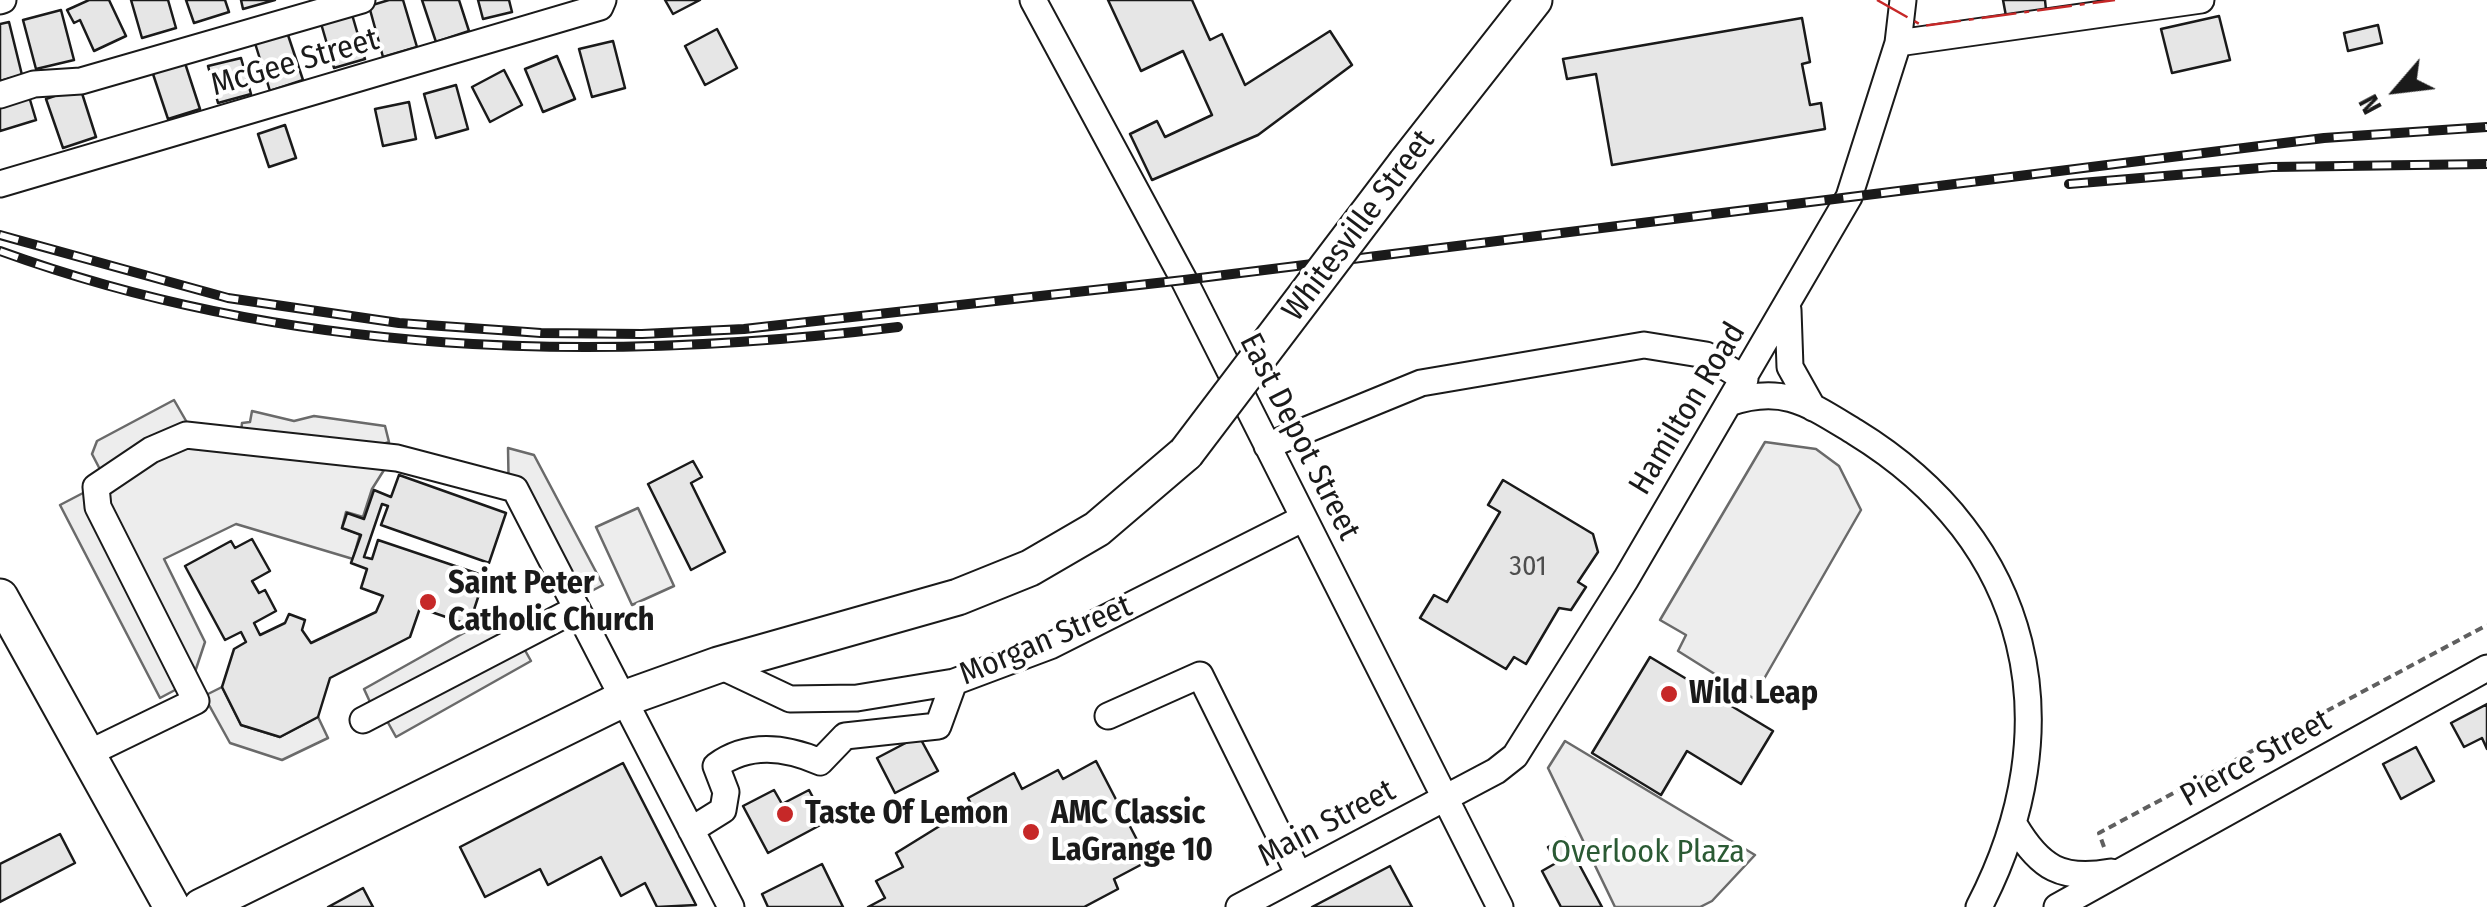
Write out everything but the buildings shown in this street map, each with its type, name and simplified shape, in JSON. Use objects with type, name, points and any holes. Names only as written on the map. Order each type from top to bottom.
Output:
[{"type":"highway","name":"Whitesville Street","points":[[718,666],[958,597],[1030,568],[1097,529],[1186,453],[1534,0]]},
{"type":"highway","points":[[0,598],[172,907]]},
{"type":"highway","points":[[201,907],[622,699],[718,666]]},
{"type":"street","name":"McGee Street","points":[[0,95],[34,84],[81,81],[362,0]]},
{"type":"street","name":"McGee Street","points":[[0,184],[448,54],[600,7],[603,0]]},
{"type":"street","name":"East Depot Street","points":[[1033,0],[1268,446],[1500,907]]},
{"type":"street","name":"Hamilton Road","points":[[1445,798],[1515,756],[1746,379],[1849,197],[1898,43],[1903,0]]},
{"type":"street","points":[[1898,43],[2200,0]]},
{"type":"street","points":[[1790,300],[1785,322],[1790,367],[1814,408]]},
{"type":"street","points":[[1268,446],[1421,383],[1644,345],[1675,346],[1706,355],[1746,379]]},
{"type":"street","points":[[1729,404],[1754,394],[1776,394],[1814,408],[1866,439],[1924,483],[1952,513],[1992,568],[2026,661],[2031,706],[2026,776],[2016,826],[1979,907]]},
{"type":"street","points":[[87,754],[196,702],[98,508],[96,487],[151,450],[186,434],[397,458],[515,489],[731,907]]},
{"type":"street","name":"Morgan Street","points":[[718,666],[790,699],[858,698],[954,682],[1050,646],[1304,518]]},
{"type":"street","points":[[363,720],[576,609]]},
{"type":"street","name":"Pierce Street","points":[[2058,907],[2487,668]]},
{"type":"street","points":[[1108,716],[1200,676],[1299,875]]},
{"type":"street","points":[[691,830],[723,810],[726,792],[716,766],[726,759],[786,748],[820,762],[846,736],[938,726],[954,682]]},
{"type":"street","name":"Main Street","points":[[1239,907],[1445,798]]},
{"type":"street","points":[[2016,826],[2037,860],[2056,872],[2081,876],[2122,870]]},
{"type":"path","points":[[2122,870],[2099,833],[2487,625]]},
{"type":"shaded area","points":[[174,400],[189,426],[241,433],[242,423],[250,422],[252,411],[294,421],[314,416],[385,426],[389,442],[377,446],[384,470],[372,489],[363,517],[346,512],[342,528],[360,534],[353,559],[236,524],[164,559],[205,642],[192,681],[160,698],[60,505],[106,481],[92,454],[97,441]]},
{"type":"shaded area","points":[[1765,442],[1816,449],[1839,466],[1861,510],[1753,698],[1678,651],[1686,635],[1660,620]]},
{"type":"shaded area","points":[[508,448],[534,455],[603,585],[563,606],[509,503]]},
{"type":"shaded area","points":[[638,508],[674,586],[632,605],[596,527]]},
{"type":"shaded area","points":[[503,611],[531,661],[396,737],[386,719],[367,729],[356,710],[370,702],[364,689]]},
{"type":"shaded area","points":[[222,687],[241,725],[280,737],[318,717],[328,738],[282,760],[230,743],[204,696]]},
{"type":"shaded area","name":"Overlook Plaza","points":[[1565,741],[1755,855],[1712,901],[1700,907],[1615,907],[1548,768]]},
{"type":"railway","points":[[0,235],[228,298],[399,323],[541,333],[642,334],[744,329],[1184,280],[2324,138],[2487,127]]},
{"type":"railway","points":[[2069,184],[2272,167],[2487,164]]},
{"type":"railway","points":[[0,251],[109,286],[220,312],[332,331],[444,342],[557,347],[671,346],[898,327]]},
{"type":"power","points":[[1877,0],[1923,26],[2115,0]]},
{"type":"place","name":"Saint Peter Catholic Church","points":[[428,602]]},
{"type":"place","name":"Wild Leap","points":[[1669,694]]},
{"type":"place","name":"Taste Of Lemon","points":[[785,814]]},
{"type":"place","name":"AMC Classic LaGrange 10","points":[[1031,832]]}]
